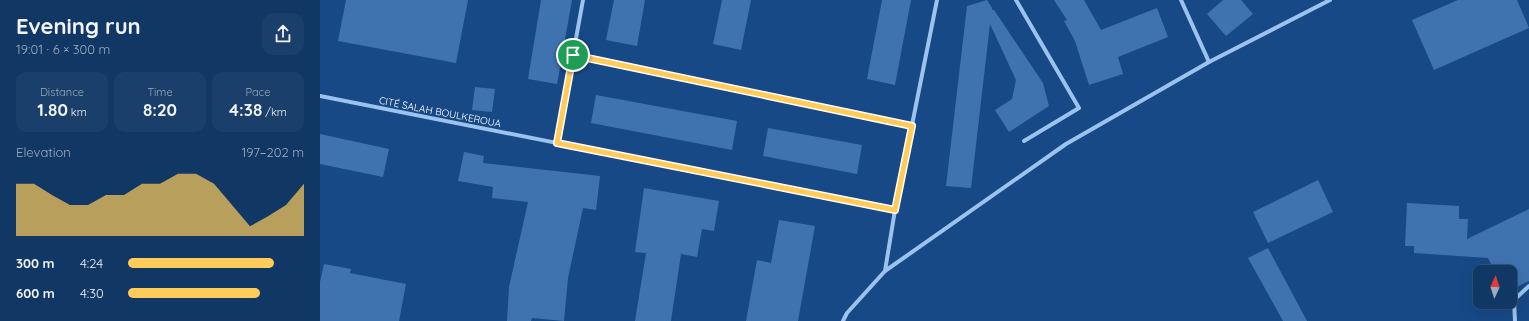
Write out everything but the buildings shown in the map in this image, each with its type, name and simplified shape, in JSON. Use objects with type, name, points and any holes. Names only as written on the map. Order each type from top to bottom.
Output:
[{"type":"street","points":[[557,143],[583,0]]},
{"type":"street","points":[[885,271],[895,210],[937,0]]},
{"type":"street","points":[[1016,0],[1079,108],[1024,141]]},
{"type":"street","points":[[1181,0],[1210,62]]},
{"type":"street","points":[[843,321],[847,312],[885,271],[1066,144],[1210,62],[1330,0]]},
{"type":"street","points":[[573,55],[912,126]]},
{"type":"street","name":"CITÉ SALAH BOULKEROUA","points":[[320,96],[895,210]]},
{"type":"street","points":[[1515,321],[1514,300],[1529,286]]},
{"type":"route","points":[[573,55],[912,126],[895,210],[557,143],[573,55]]}]
